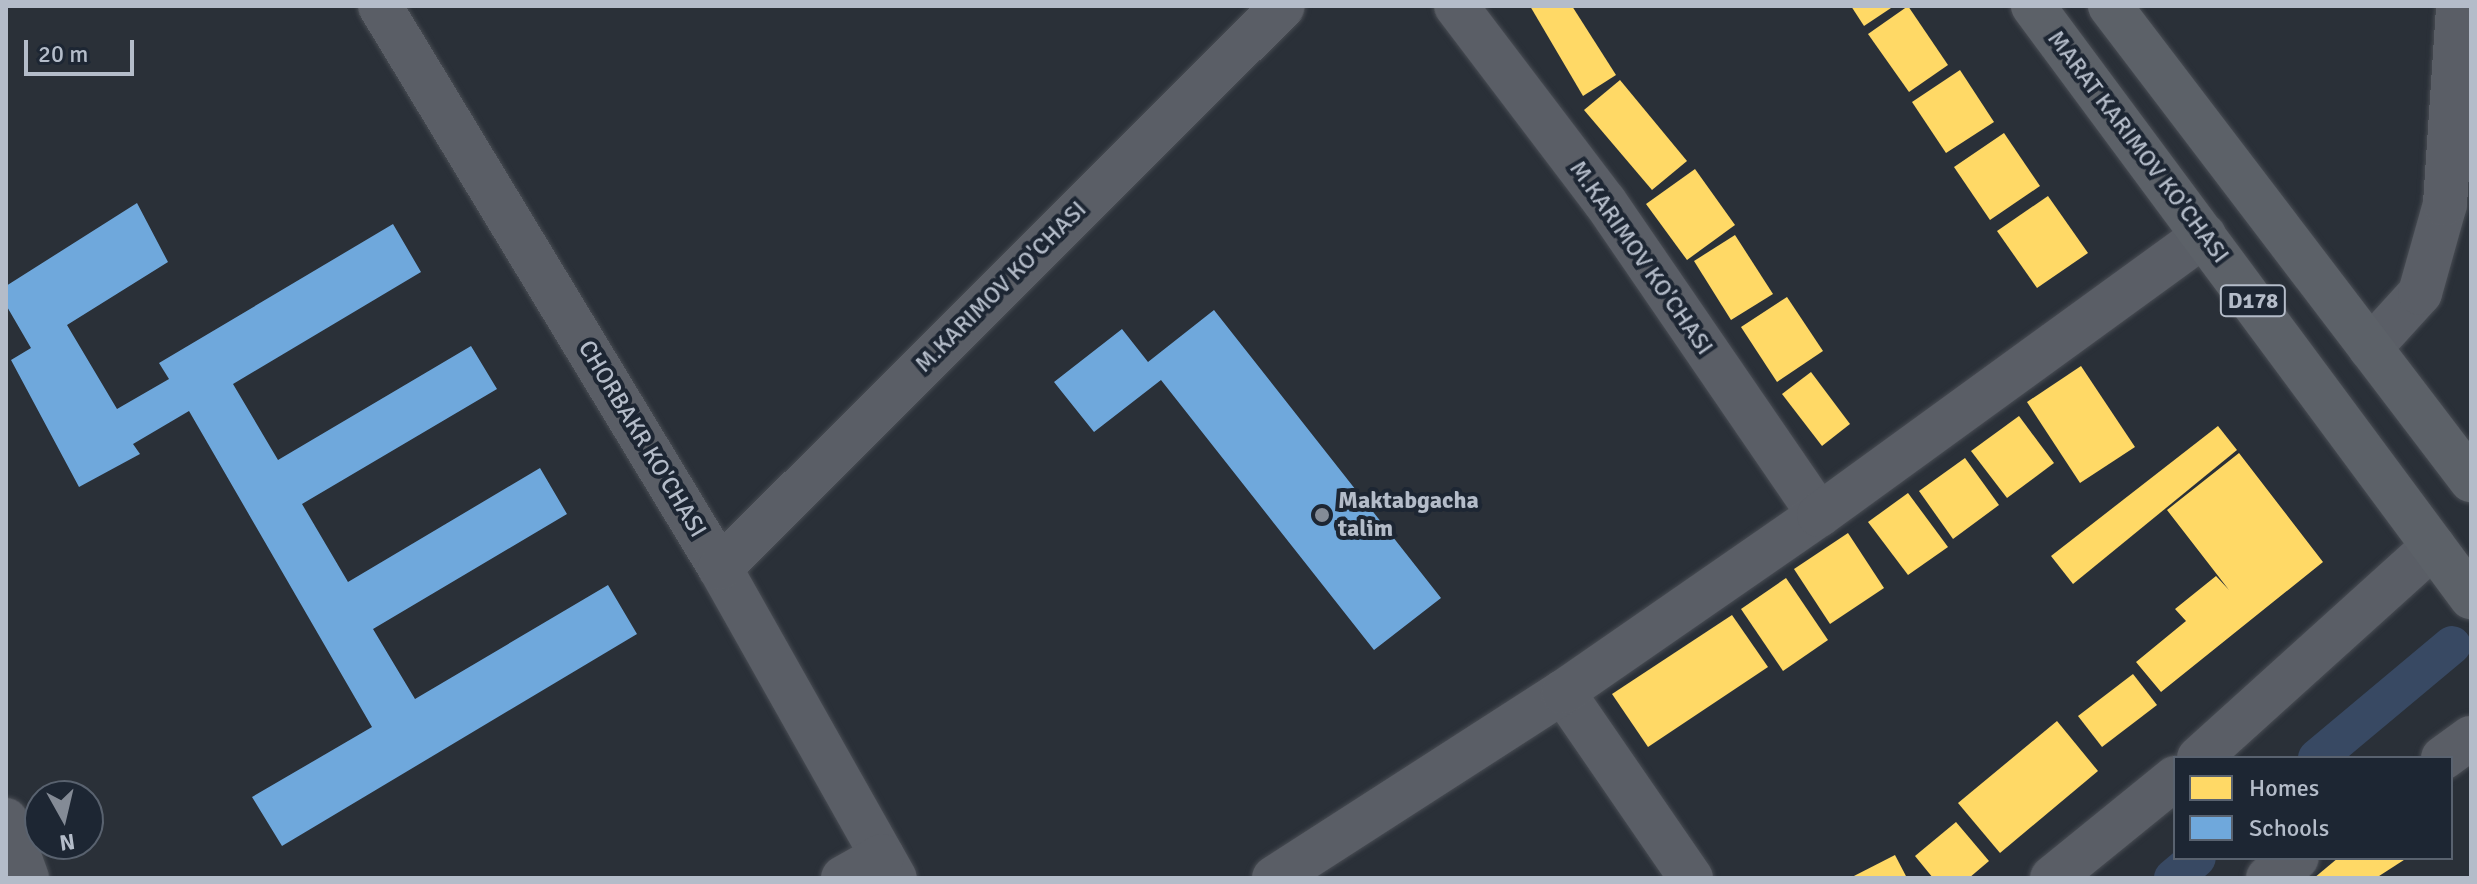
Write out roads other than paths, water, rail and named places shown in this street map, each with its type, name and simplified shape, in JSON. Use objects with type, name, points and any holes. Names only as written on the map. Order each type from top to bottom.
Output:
[{"type":"main road","name":"MARAT KARIMOV KO'CHASI","points":[[2033,6],[2471,597]]},
{"type":"main road","name":"D178","points":[[2110,6],[2471,480]]},
{"type":"street","name":"CHORBAKR KO'CHASI","points":[[380,6],[720,568],[888,867]]},
{"type":"street","name":"M.KARIMOV KO'CHASI","points":[[720,568],[1283,6]]},
{"type":"street","name":"M.KARIMOV KO'CHASI","points":[[1456,6],[1605,202],[1819,515]]},
{"type":"street","points":[[2370,348],[2420,293],[2445,204],[2458,6]]},
{"type":"street","points":[[1274,878],[1563,692],[1819,515],[2204,235]]},
{"type":"street","points":[[2201,756],[2434,546]]},
{"type":"street","points":[[1563,692],[1691,878]]},
{"type":"street","points":[[2446,756],[2471,738]]},
{"type":"street","points":[[2052,878],[2173,780]]},
{"type":"street","points":[[2268,878],[2294,860]]},
{"type":"street","points":[[843,878],[888,867]]},
{"type":"waterway","points":[[2319,756],[2452,645]]},
{"type":"waterway","points":[[2173,878],[2195,860]]},
{"type":"place","name":"Maktabgacha talim","points":[[1322,515]]}]
